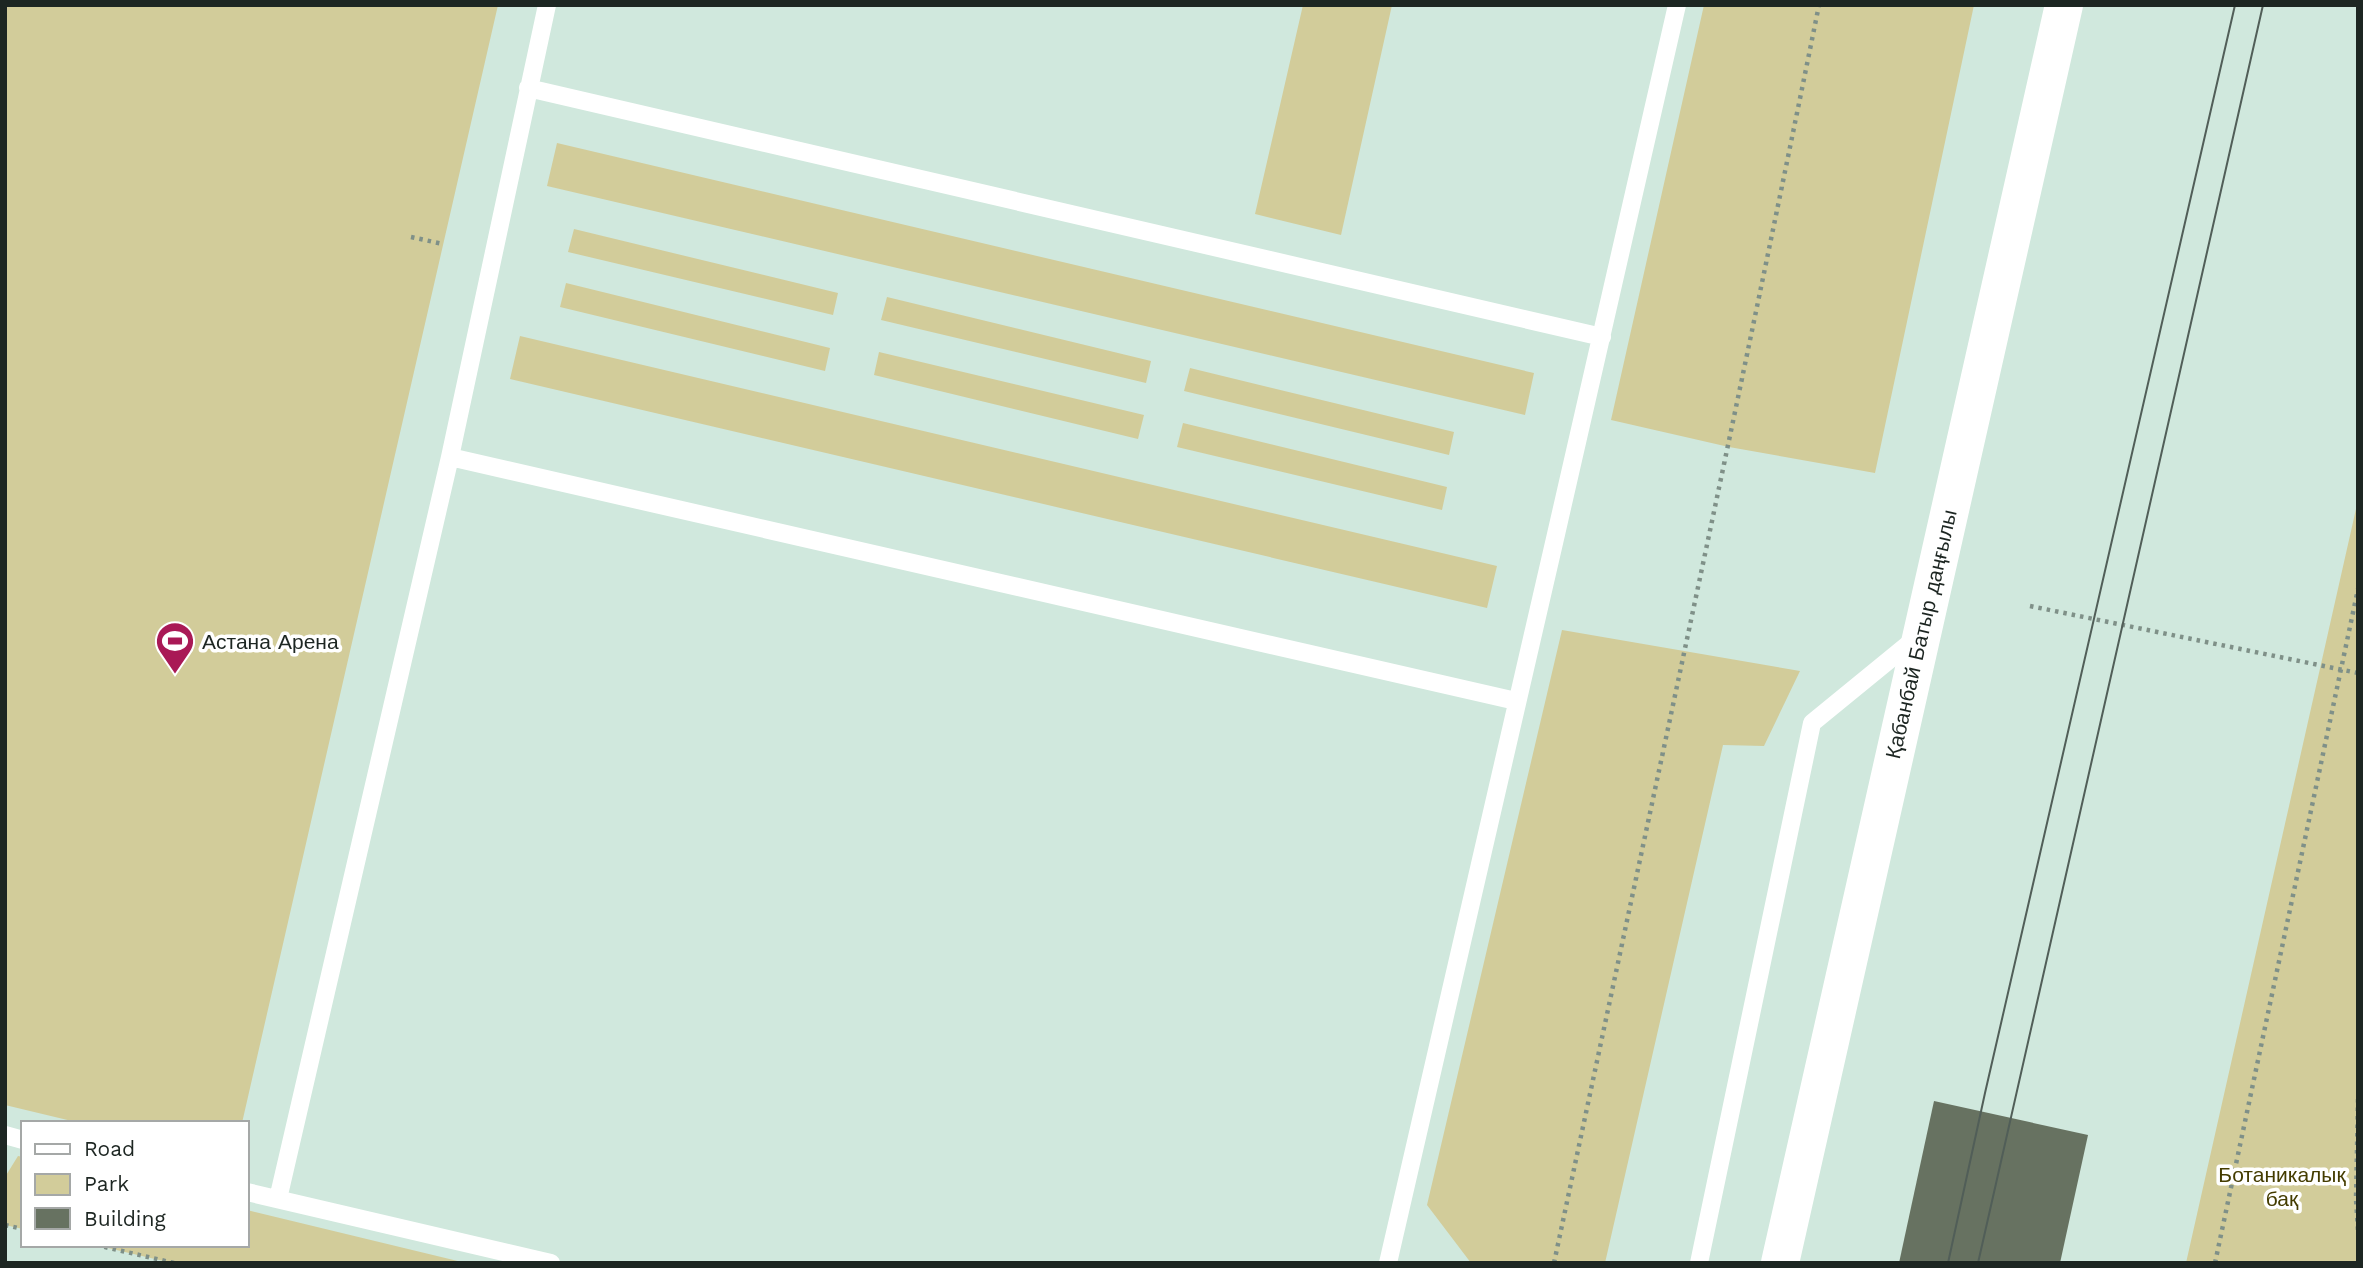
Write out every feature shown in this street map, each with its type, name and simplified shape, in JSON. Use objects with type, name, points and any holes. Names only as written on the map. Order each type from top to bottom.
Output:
[{"type":"main road","name":"Қабанбай Батыр даңғылы","points":[[1780,1263],[2064,5]]},
{"type":"lane","points":[[278,1199],[450,457],[547,5]]},
{"type":"lane","points":[[1388,1263],[1676,5]]},
{"type":"lane","points":[[528,88],[1602,337]]},
{"type":"lane","points":[[450,457],[1516,701]]},
{"type":"lane","points":[[1699,1263],[1812,723],[1922,633]]},
{"type":"lane","points":[[248,1192],[551,1263]]},
{"type":"path","points":[[1554,1263],[1732,435],[1819,5]]},
{"type":"path","points":[[411,237],[443,244]]},
{"type":"path","points":[[2215,1263],[2358,589]]},
{"type":"path","points":[[2030,606],[2358,673]]},
{"type":"path","points":[[2358,1099],[2358,1231]]},
{"type":"path","points":[[105,1247],[174,1263]]},
{"type":"green space","name":"Астана Арена","points":[[5,5],[498,5],[242,1121],[72,1121],[5,1105]]},
{"type":"green space","points":[[1303,5],[1392,5],[1341,235],[1255,214]]},
{"type":"green space","points":[[1704,5],[1974,5],[1875,473],[1729,447],[1611,420]]},
{"type":"green space","points":[[557,143],[1534,373],[1525,415],[547,186]]},
{"type":"green space","points":[[574,229],[838,293],[833,315],[568,252]]},
{"type":"green space","points":[[566,283],[830,348],[825,371],[560,307]]},
{"type":"green space","points":[[887,297],[1151,361],[1146,383],[881,320]]},
{"type":"green space","points":[[520,336],[1497,566],[1487,608],[510,379]]},
{"type":"green space","points":[[879,352],[1144,415],[1138,439],[874,375]]},
{"type":"green space","points":[[1190,368],[1454,432],[1449,455],[1184,391]]},
{"type":"green space","points":[[1183,423],[1447,487],[1442,510],[1177,447]]},
{"type":"green space","name":"Ботаникалық бақ","points":[[2358,500],[2358,1263],[2186,1263]]},
{"type":"green space","points":[[1562,630],[1800,671],[1764,746],[1723,745],[1605,1263],[1471,1263],[1427,1205]]},
{"type":"green space","points":[[18,1156],[21,1157],[21,1229],[5,1225],[5,1177]]},
{"type":"green space","points":[[248,1210],[466,1263],[172,1263],[104,1247],[248,1247]]},
{"type":"building","points":[[1934,1101],[2088,1135],[2060,1263],[1899,1263]]},
{"type":"tram line","points":[[1948,1263],[2235,5]]},
{"type":"tram line","points":[[1978,1263],[2263,5]]},
{"type":"place","name":"Астана Арена","points":[[175,675]]}]
